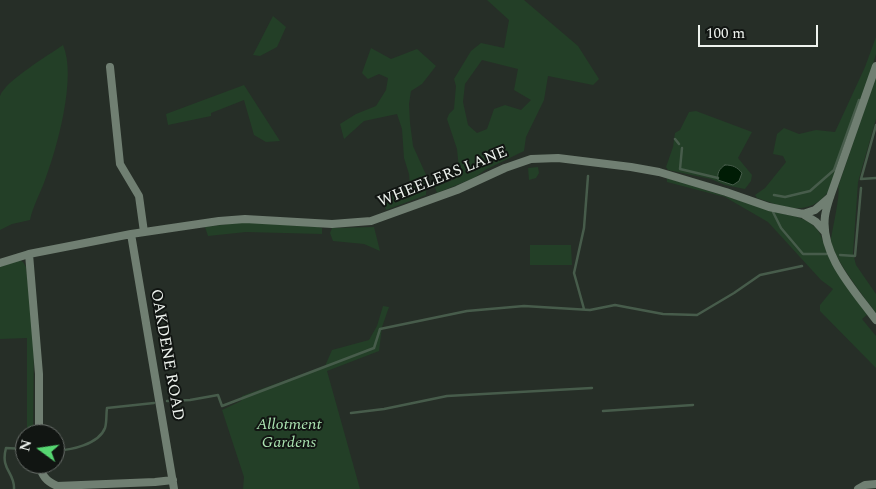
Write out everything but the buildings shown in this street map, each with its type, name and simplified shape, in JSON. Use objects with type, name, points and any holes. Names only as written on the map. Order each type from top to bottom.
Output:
[{"type":"street","points":[[876,66],[825,216],[825,232],[831,252],[840,270],[876,320]]},
{"type":"street","points":[[110,67],[120,164],[139,196],[144,232]]},
{"type":"street","name":"WHEELERS LANE","points":[[0,264],[29,254],[199,223],[236,220],[332,224],[371,221],[458,190],[505,168],[532,159],[558,158],[659,172],[769,207],[803,214],[816,222],[825,232]]},
{"type":"street","points":[[803,214],[816,210],[830,197]]},
{"type":"street","name":"OAKDENE ROAD","points":[[131,234],[174,489]]},
{"type":"street","points":[[29,254],[39,374],[39,424]]},
{"type":"street","points":[[43,474],[47,481],[58,486],[173,480]]},
{"type":"street","points":[[858,489],[865,485],[876,484]]},
{"type":"green space","points":[[487,0],[524,0],[578,46],[599,79],[593,85],[548,76],[544,100],[526,137],[524,151],[485,170],[474,178],[437,193],[435,187],[455,179],[459,169],[457,149],[447,119],[454,109],[456,86],[454,79],[471,51],[481,43],[504,48],[509,20]],"holes":[[[482,60],[518,69],[514,90],[531,100],[521,110],[505,105],[494,109],[487,129],[477,133],[468,125],[463,102],[465,84]]]},
{"type":"green space","points":[[273,16],[286,27],[277,47],[260,56],[253,55]]},
{"type":"green space","points":[[876,37],[876,54],[863,96],[828,192],[820,200],[804,208],[776,205],[757,198],[755,195],[765,188],[786,162],[783,156],[773,154],[777,134],[784,128],[799,134],[816,130],[835,132],[865,67]]},
{"type":"green space","points":[[63,45],[67,59],[67,93],[60,132],[50,166],[30,220],[12,224],[0,230],[0,96],[18,76]]},
{"type":"green space","points":[[371,48],[391,59],[417,49],[436,66],[422,84],[411,91],[409,104],[413,146],[427,177],[426,195],[386,210],[384,203],[388,197],[410,186],[409,174],[404,158],[402,129],[397,114],[364,121],[344,139],[340,124],[356,114],[376,106],[386,90],[388,78],[379,74],[368,79],[362,73]]},
{"type":"green space","points":[[876,76],[876,119],[858,182],[853,253],[856,265],[876,294],[876,313],[843,266],[831,240],[839,191],[838,187]]},
{"type":"green space","points":[[244,85],[280,141],[266,142],[254,135],[244,100],[211,113],[211,116],[168,125],[166,114]]},
{"type":"green space","points":[[696,111],[752,132],[738,158],[752,175],[751,181],[745,189],[725,185],[711,179],[668,170],[666,167],[673,147],[675,133],[680,130],[689,112]]},
{"type":"green space","points":[[538,167],[539,173],[536,178],[529,180],[528,168]]},
{"type":"green space","points":[[667,178],[800,218],[808,221],[815,227],[831,259],[868,314],[862,319],[876,336],[876,368],[820,311],[820,305],[833,289],[821,280],[768,222],[725,197],[667,182]]},
{"type":"green space","points":[[244,222],[318,227],[322,228],[322,234],[246,232],[208,236],[205,227]]},
{"type":"green space","points":[[374,227],[380,251],[364,244],[333,241],[330,233],[332,228]]},
{"type":"green space","points":[[530,245],[571,245],[572,265],[530,265]]},
{"type":"green space","points":[[19,260],[26,267],[34,337],[33,424],[27,424],[27,338],[0,339],[0,267]]},
{"type":"green space","name":"Allotment Gardens","points":[[383,306],[389,307],[382,327],[379,351],[327,371],[360,489],[243,489],[244,477],[222,410],[241,401],[242,396],[325,366],[332,350],[369,340],[377,326]]},
{"type":"shaded area","points":[[725,165],[735,167],[742,173],[739,181],[733,185],[718,180],[719,171]]},
{"type":"waterway","points":[[774,195],[785,197],[810,191],[834,170],[859,100]]},
{"type":"waterway","points":[[876,125],[861,179],[876,178]]},
{"type":"waterway","points":[[675,139],[679,144]]},
{"type":"waterway","points":[[682,148],[680,169],[718,178]]},
{"type":"waterway","points":[[584,309],[574,273],[584,228],[588,176]]},
{"type":"waterway","points":[[840,255],[855,256],[861,188]]},
{"type":"waterway","points":[[773,212],[781,228],[803,254],[826,254]]},
{"type":"waterway","points":[[167,401],[190,400],[218,395],[222,406],[374,348],[380,329],[467,311],[524,306],[590,310],[615,305],[663,314],[697,315],[760,275],[802,266]]},
{"type":"waterway","points":[[351,413],[384,409],[447,396],[592,388]]},
{"type":"waterway","points":[[65,449],[76,448],[102,434],[106,423],[107,408],[154,403]]},
{"type":"waterway","points":[[603,411],[693,405]]},
{"type":"waterway","points":[[14,489],[14,483],[6,466],[5,455],[6,448],[15,448]]}]
